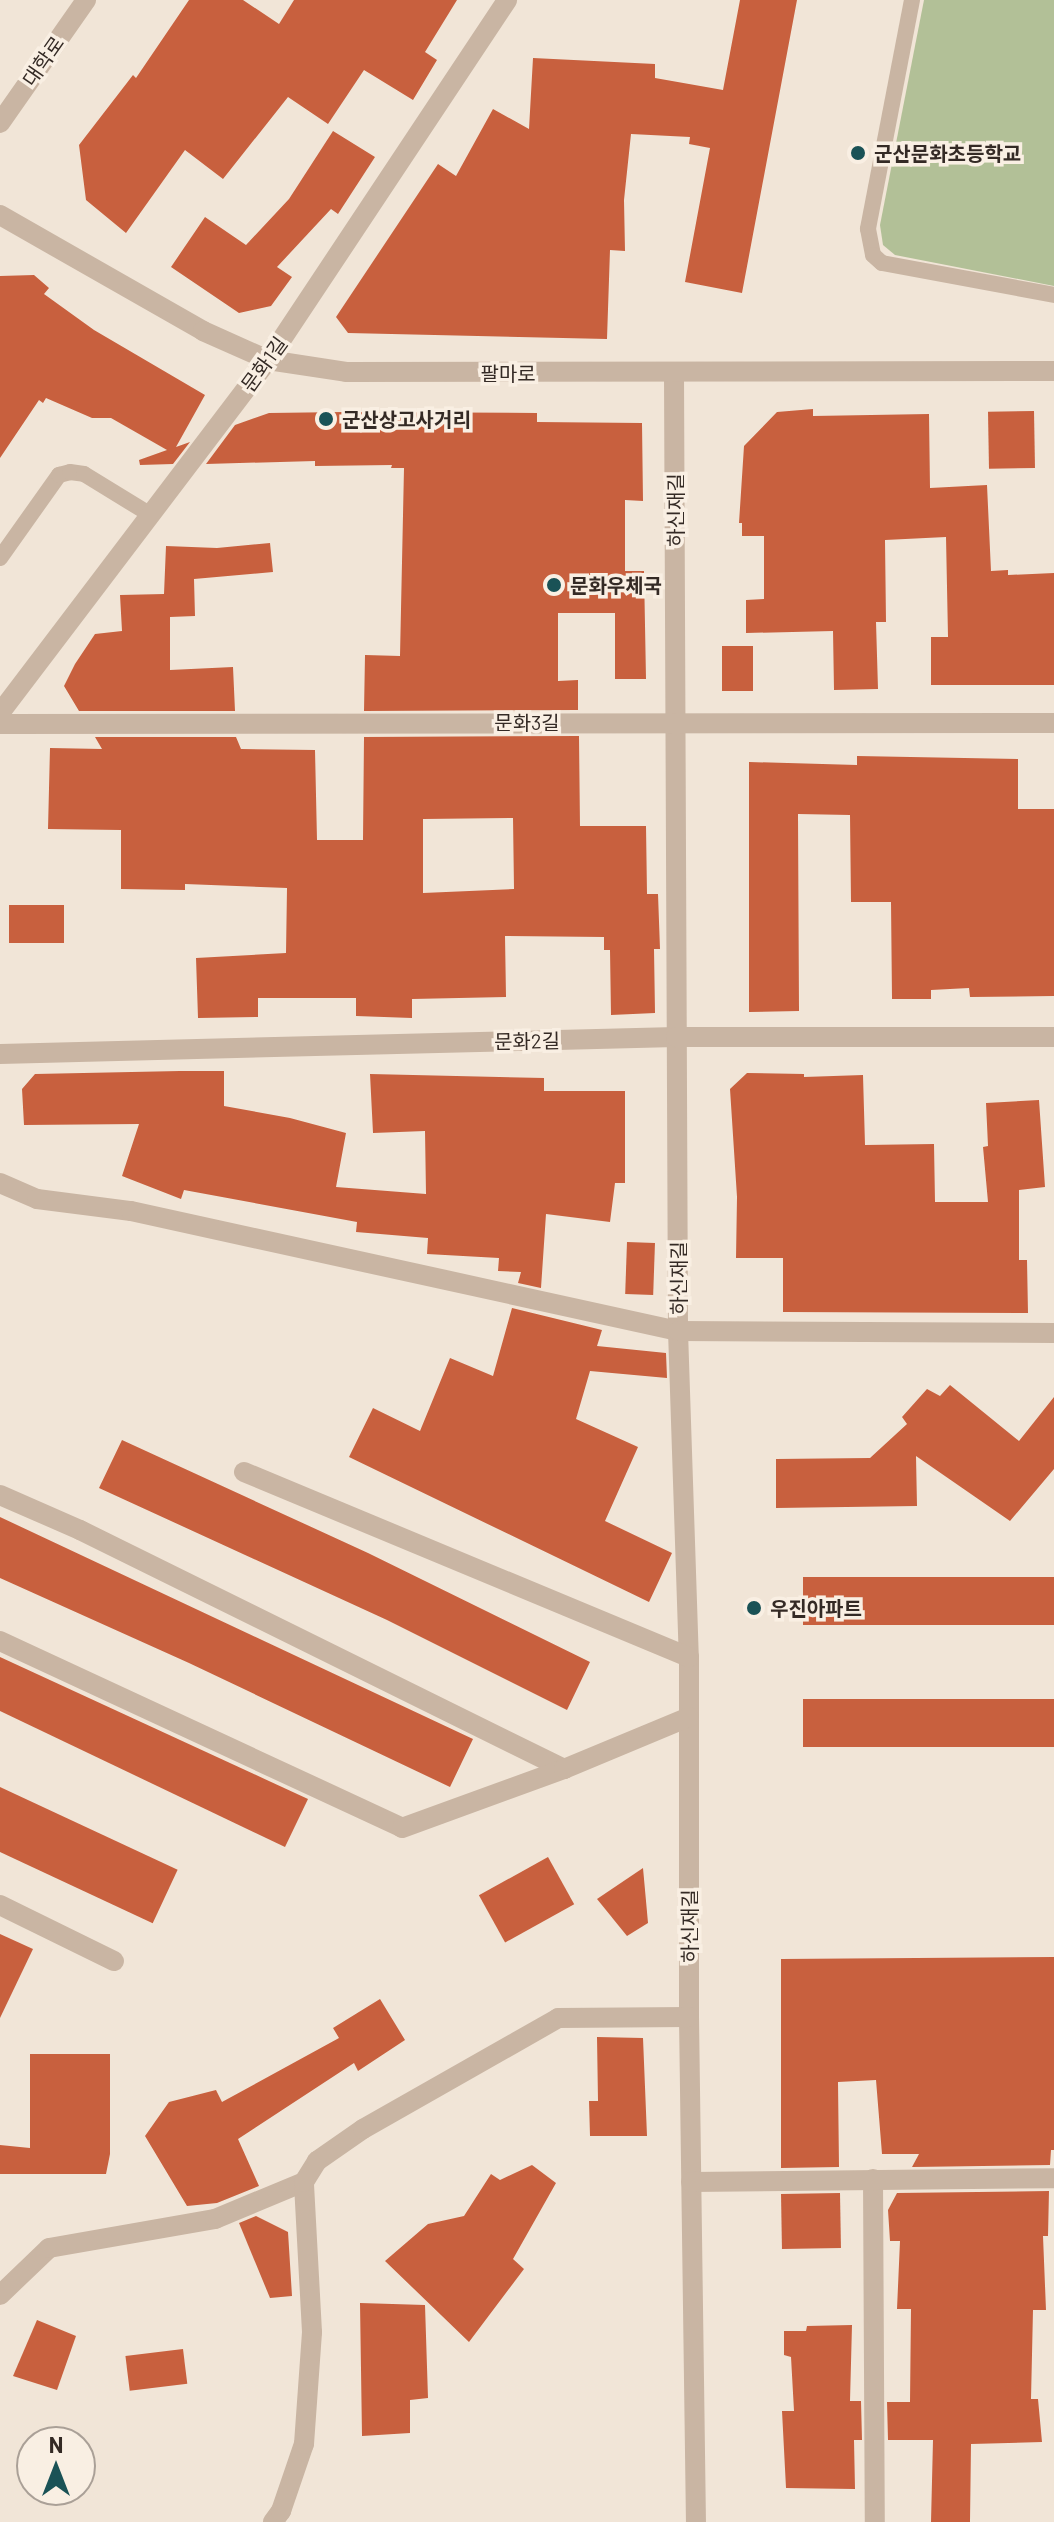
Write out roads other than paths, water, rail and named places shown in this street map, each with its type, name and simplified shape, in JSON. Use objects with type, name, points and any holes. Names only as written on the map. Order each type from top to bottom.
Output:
[{"type":"street","name":"대학로","points":[[0,123],[86,0]]},
{"type":"street","name":"문화1길","points":[[0,713],[268,360],[507,0]]},
{"type":"street","name":"팔마로","points":[[0,215],[203,331],[268,360],[346,372],[674,374],[1054,371]]},
{"type":"street","name":"하신재길","points":[[674,374],[678,1331],[689,1657],[689,2017],[696,2522]]},
{"type":"street","name":"문화3길","points":[[0,724],[1054,723]]},
{"type":"street","name":"문화2길","points":[[0,1054],[676,1037],[1054,1037]]},
{"type":"street","points":[[0,1183],[37,1199],[131,1211],[678,1331],[1054,1333]]},
{"type":"street","points":[[244,1472],[689,1657]]},
{"type":"street","points":[[0,1495],[94,1537],[564,1769]]},
{"type":"street","points":[[0,1641],[402,1828],[564,1769],[689,1717]]},
{"type":"street","points":[[0,1905],[114,1961]]},
{"type":"street","points":[[273,2522],[281,2511],[304,2444],[312,2332],[304,2182],[317,2161],[363,2129],[558,2018],[689,2017]]},
{"type":"street","points":[[691,2182],[1054,2178]]},
{"type":"street","points":[[873,2179],[875,2522]]},
{"type":"street","points":[[0,2295],[49,2248],[215,2219],[304,2182]]},
{"type":"lane","points":[[912,0],[868,229],[873,255],[882,263],[1054,295]]},
{"type":"lane","points":[[0,558],[59,475],[70,472],[84,474],[151,515]]},
{"type":"place","name":"군산문화초등학교","points":[[858,153]]},
{"type":"place","name":"군산상고사거리","points":[[326,419]]},
{"type":"place","name":"문화우체국","points":[[554,585]]},
{"type":"place","name":"우진아파트","points":[[754,1608]]}]
